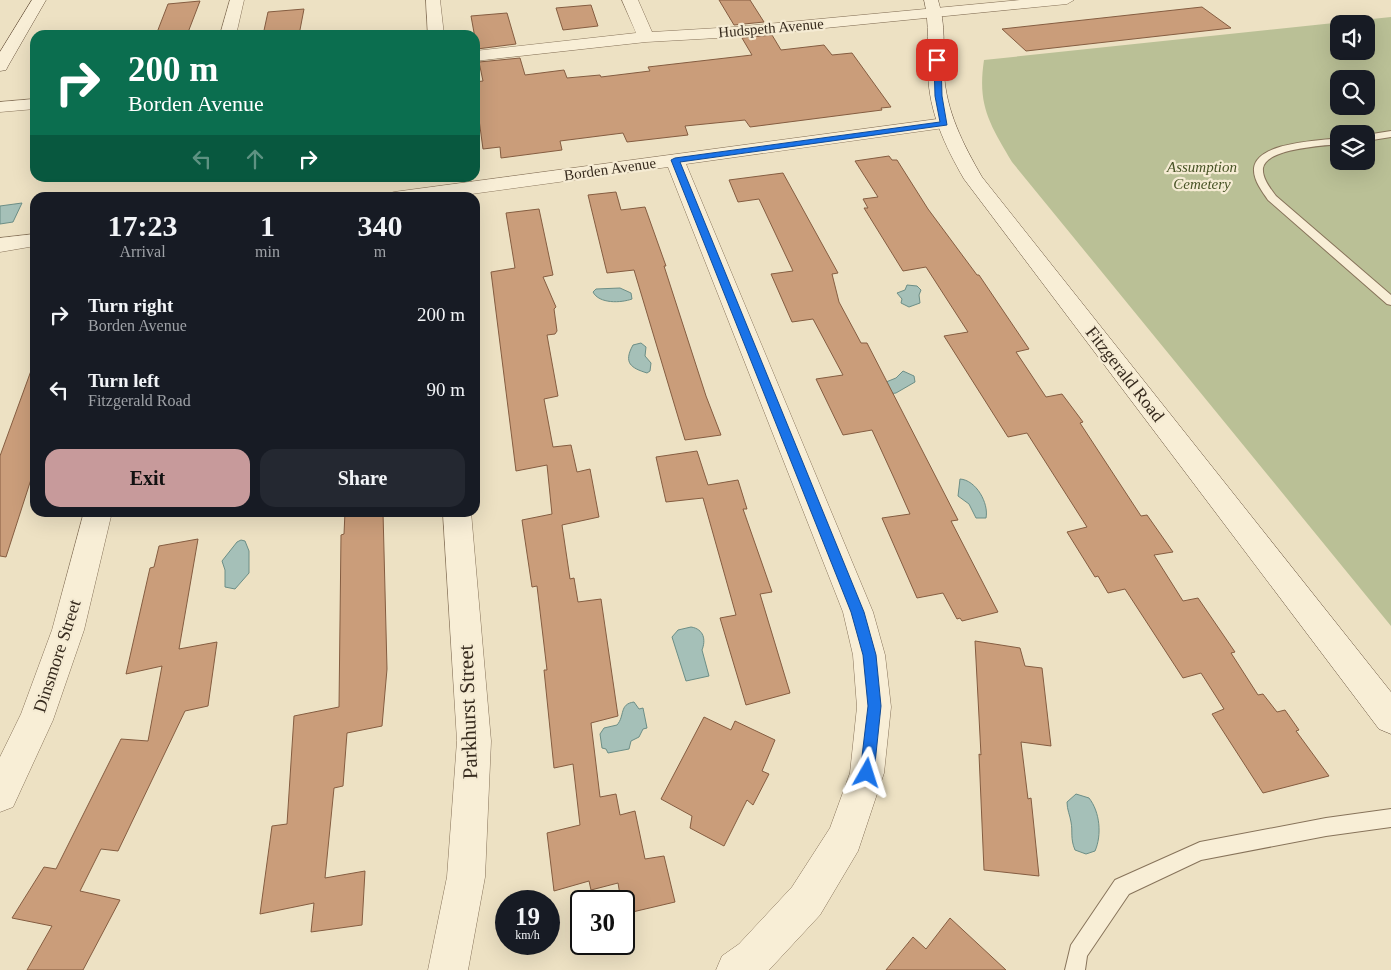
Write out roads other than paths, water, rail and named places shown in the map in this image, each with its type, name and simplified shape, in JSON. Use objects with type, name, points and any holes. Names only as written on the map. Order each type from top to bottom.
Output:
[{"type":"street","points":[[0,66],[39,0]]},
{"type":"street","points":[[229,30],[237,0]]},
{"type":"street","points":[[434,0],[436,30]]},
{"type":"street","points":[[630,0],[646,36]]},
{"type":"street","name":"Hudspeth Avenue","points":[[480,55],[646,36],[735,32],[933,6],[1067,0]]},
{"type":"street","name":"Fitzgerald Road","points":[[933,6],[938,32],[936,71],[938,96],[944,123],[956,149],[974,179],[1391,718]]},
{"type":"street","points":[[0,108],[30,105]]},
{"type":"street","name":"Borden Avenue","points":[[454,192],[944,123]]},
{"type":"street","points":[[675,160],[858,612],[869,655],[874,706],[867,773],[845,838],[806,901],[753,958],[736,970]]},
{"type":"street","points":[[0,245],[30,241]]},
{"type":"street","name":"Dinsmore Street","points":[[0,794],[36,720],[68,630],[97,517]]},
{"type":"street","name":"Parkhurst Street","points":[[448,970],[466,877],[474,741],[457,517]]},
{"type":"lane","points":[[1375,137],[1391,134]]},
{"type":"lane","points":[[1330,143],[1274,152],[1261,160],[1256,171],[1260,184],[1272,198],[1391,301]]},
{"type":"lane","points":[[1076,970],[1078,952],[1122,887],[1200,851],[1326,827],[1391,818]]},
{"type":"water","points":[[22,203],[13,222],[0,224],[0,206]]},
{"type":"water","points":[[907,285],[917,286],[921,290],[919,295],[920,303],[909,307],[901,303],[902,299],[897,293],[905,290]]},
{"type":"water","points":[[620,288],[631,293],[632,299],[616,302],[605,301],[593,292],[596,289]]},
{"type":"water","points":[[641,343],[646,347],[645,356],[651,363],[650,371],[647,373],[633,367],[629,360],[633,345]]},
{"type":"water","points":[[903,371],[914,376],[915,382],[896,393],[888,394],[886,382],[896,378]]},
{"type":"water","points":[[960,479],[971,483],[980,493],[985,506],[986,518],[976,518],[969,504],[958,496]]},
{"type":"water","points":[[245,541],[249,551],[249,573],[235,589],[225,587],[225,570],[222,561],[237,542]]},
{"type":"water","points":[[691,627],[699,630],[703,636],[702,650],[709,676],[686,681],[672,637],[678,630]]},
{"type":"water","points":[[634,702],[639,709],[643,708],[647,728],[643,729],[639,737],[631,741],[629,749],[608,753],[606,749],[602,748],[600,734],[604,728],[617,725],[626,705]]},
{"type":"water","points":[[1076,794],[1089,798],[1098,817],[1099,838],[1097,845],[1095,851],[1086,854],[1075,850],[1072,826],[1067,808],[1067,802]]},
{"type":"park label","name":"Assumption Cemetery","points":[[1202,176]]}]
